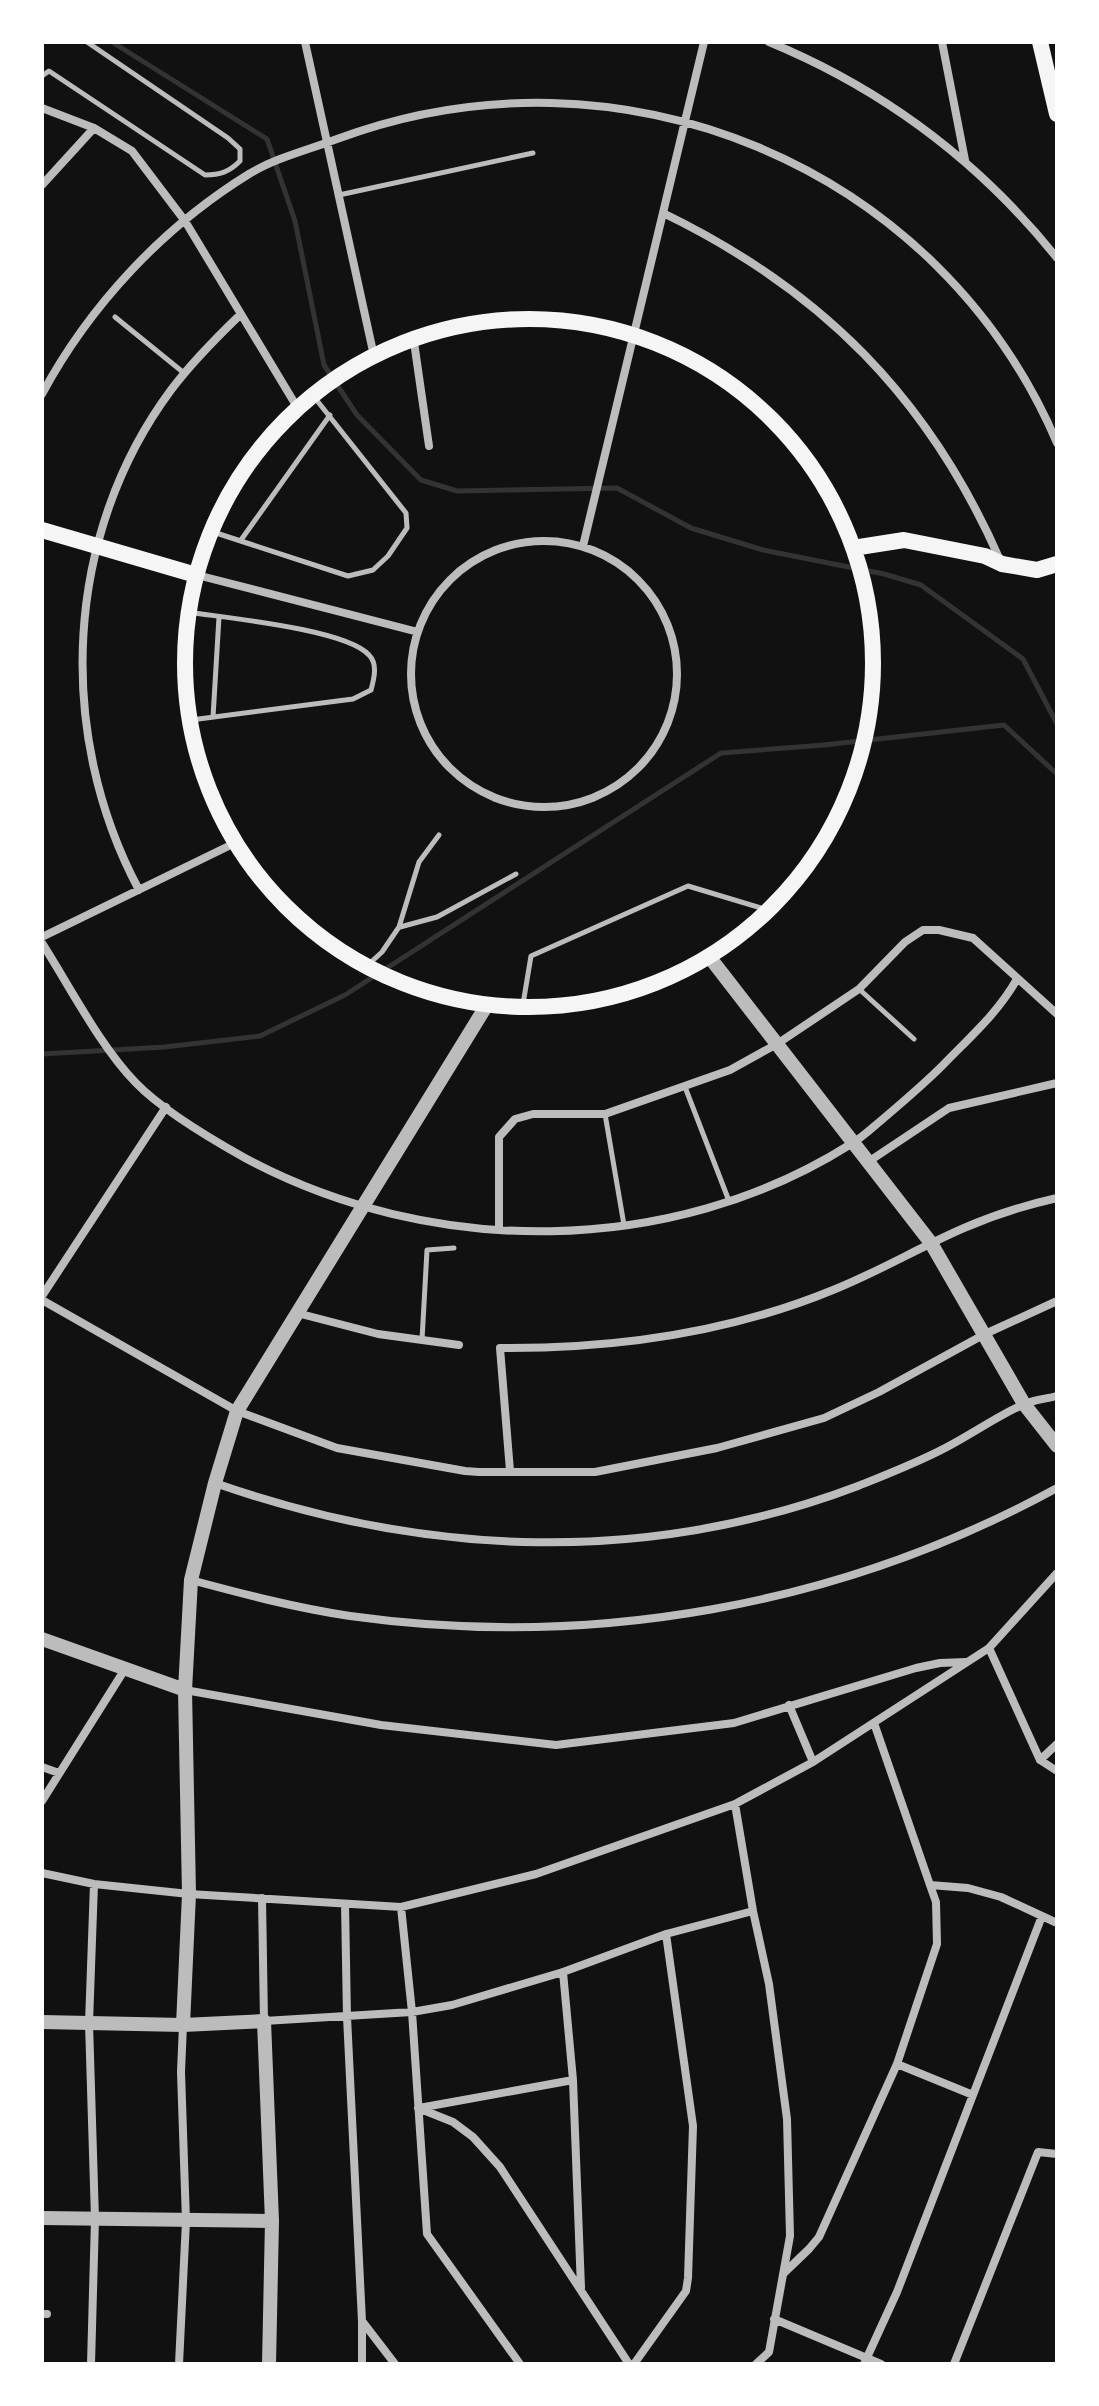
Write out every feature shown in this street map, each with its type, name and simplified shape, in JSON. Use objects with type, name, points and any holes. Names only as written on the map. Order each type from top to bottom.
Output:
[{"type":"main road","points":[[1040,42],[1053,79],[1057,114]]},
{"type":"main road","points":[[515,323],[575,324],[658,341],[705,361],[767,405],[787,425],[820,470],[844,521],[854,554],[866,716],[846,794],[811,863],[771,911],[711,959],[670,981],[616,1000],[561,1009],[522,1010],[485,1008],[448,1000],[395,981],[318,932],[295,912],[237,842],[210,788],[191,720],[185,670],[188,612],[210,531],[226,497],[258,447],[297,407],[345,370],[414,342],[455,331],[515,323]]},
{"type":"main road","points":[[42,530],[196,575]]},
{"type":"main road","points":[[854,554],[904,540],[1037,570],[1057,564]]},
{"type":"street","points":[[305,42],[374,356]]},
{"type":"street","points":[[583,546],[704,42]]},
{"type":"street","points":[[769,42],[832,70],[907,116],[965,161],[1007,200],[1057,258]]},
{"type":"street","points":[[942,42],[965,161]]},
{"type":"street","points":[[42,394],[98,309],[154,248],[251,172],[375,125],[440,110],[520,102],[601,105],[685,121],[752,144],[853,198],[914,245],[967,300],[991,330],[1033,394],[1057,443]]},
{"type":"street","points":[[42,108],[94,128],[132,151],[185,221],[297,407]]},
{"type":"street","points":[[42,185],[94,128]]},
{"type":"street","points":[[663,213],[729,247],[792,289],[850,339],[919,417],[949,460],[1002,564]]},
{"type":"street","points":[[139,890],[113,836],[101,802],[86,731],[82,695],[88,586],[97,546],[118,484],[150,421],[184,373],[241,314]]},
{"type":"street","points":[[414,342],[429,446]]},
{"type":"street","points":[[554,539],[583,546],[627,567],[655,597],[673,634],[679,675],[672,715],[654,752],[625,781],[589,801],[549,808],[509,803],[471,786],[441,759],[420,723],[411,683],[414,642],[418,632],[428,607],[451,577],[481,555],[516,542],[554,539]]},
{"type":"street","points":[[196,575],[418,632]]},
{"type":"street","points":[[237,842],[42,940],[106,1044],[136,1083],[166,1107],[208,1136],[263,1167],[321,1192],[410,1218],[451,1226],[499,1230],[576,1230],[624,1225],[729,1201],[778,1182],[854,1143],[923,1085],[1000,1007],[1017,979]]},
{"type":"street","points":[[499,1230],[499,1137],[515,1119],[533,1114],[605,1114],[730,1070],[777,1044],[859,989],[905,942],[923,930],[939,930],[973,938],[1057,1014]]},
{"type":"street","points":[[711,959],[931,1243],[1024,1404],[1057,1446]]},
{"type":"street","points":[[179,2364],[186,2221],[181,2072],[189,1894],[185,1690],[191,1580],[237,1411],[485,1008]]},
{"type":"street","points":[[868,1162],[949,1108],[1057,1083]]},
{"type":"street","points":[[166,1107],[42,1298],[237,1411],[337,1448],[465,1471],[595,1472],[717,1448],[824,1418],[985,1334],[1057,1301]]},
{"type":"street","points":[[510,1471],[500,1348],[632,1343],[721,1326],[832,1291],[931,1243],[1001,1214],[1057,1198]]},
{"type":"street","points":[[297,1313],[378,1334],[459,1345]]},
{"type":"street","points":[[215,1483],[304,1512],[426,1536],[534,1543],[628,1539],[736,1521],[811,1502],[856,1487],[942,1450],[1024,1404],[1057,1396]]},
{"type":"street","points":[[191,1580],[295,1606],[402,1622],[510,1628],[617,1623],[725,1608],[831,1583],[933,1547],[1057,1488]]},
{"type":"street","points":[[42,1873],[94,1884],[189,1894],[401,1907],[536,1874],[735,1804],[813,1762],[989,1648],[1057,1573]]},
{"type":"street","points":[[42,1639],[185,1690],[381,1725],[556,1745],[734,1723],[916,1668],[968,1662]]},
{"type":"street","points":[[989,1648],[1040,1760],[1057,1771]]},
{"type":"street","points":[[42,1801],[125,1669]]},
{"type":"street","points":[[789,1705],[813,1762]]},
{"type":"street","points":[[783,2274],[819,2237],[897,2064],[937,1944],[936,1902],[874,1723]]},
{"type":"street","points":[[1040,1760],[1057,1744]]},
{"type":"street","points":[[42,1767],[59,1773]]},
{"type":"street","points":[[735,1804],[769,1984],[787,2119],[790,2236],[765,2364]]},
{"type":"street","points":[[91,2364],[95,2219],[89,2023],[94,1884]]},
{"type":"street","points":[[930,1885],[968,1888],[990,1894],[1057,1923]]},
{"type":"street","points":[[262,1898],[272,2221],[269,2364]]},
{"type":"street","points":[[345,1904],[362,2364]]},
{"type":"street","points":[[401,1907],[412,2012],[427,2234],[520,2364]]},
{"type":"street","points":[[42,2022],[183,2025],[412,2012],[452,2005],[563,1972],[666,1934],[753,1911]]},
{"type":"street","points":[[865,2361],[897,2292],[1042,1916]]},
{"type":"street","points":[[418,2108],[453,2122],[500,2167],[632,2364],[686,2291],[688,2278],[693,2126],[666,1934]]},
{"type":"street","points":[[563,1972],[573,2080],[581,2289]]},
{"type":"street","points":[[897,2064],[973,2095]]},
{"type":"street","points":[[418,2108],[573,2080]]},
{"type":"street","points":[[954,2364],[1038,2152],[1057,2154]]},
{"type":"street","points":[[42,2218],[272,2221]]},
{"type":"street","points":[[774,2319],[865,2361],[881,2364]]},
{"type":"street","points":[[362,2321],[395,2364]]},
{"type":"street","points":[[756,2364],[769,2352]]},
{"type":"lane","points":[[42,76],[49,71],[205,175],[219,175],[231,170],[240,161],[240,149],[228,138],[87,42]]},
{"type":"lane","points":[[339,195],[533,153]]},
{"type":"lane","points":[[115,317],[184,373]]},
{"type":"lane","points":[[210,531],[348,576],[373,570],[388,556],[407,528],[406,513],[330,415],[317,389]]},
{"type":"lane","points":[[241,540],[330,415]]},
{"type":"lane","points":[[188,612],[320,633],[358,645],[372,657],[375,675],[371,690],[353,699],[191,720]]},
{"type":"lane","points":[[213,717],[219,617]]},
{"type":"lane","points":[[369,964],[382,952],[399,927],[419,862],[439,835]]},
{"type":"lane","points":[[399,927],[437,917],[516,874]]},
{"type":"lane","points":[[522,1010],[531,956],[688,886],[771,911]]},
{"type":"lane","points":[[859,989],[914,1039]]},
{"type":"lane","points":[[685,1087],[729,1201]]},
{"type":"lane","points":[[605,1114],[624,1225]]},
{"type":"lane","points":[[422,1341],[427,1250],[454,1248]]},
{"type":"waterway","points":[[112,42],[267,139],[295,221],[324,365],[357,415],[421,480],[457,491],[617,488],[691,528],[763,550],[884,574],[921,585],[1023,659],[1057,724]]},
{"type":"waterway","points":[[42,1054],[165,1047],[260,1036],[345,995],[721,753],[1004,725],[1057,774]]}]
